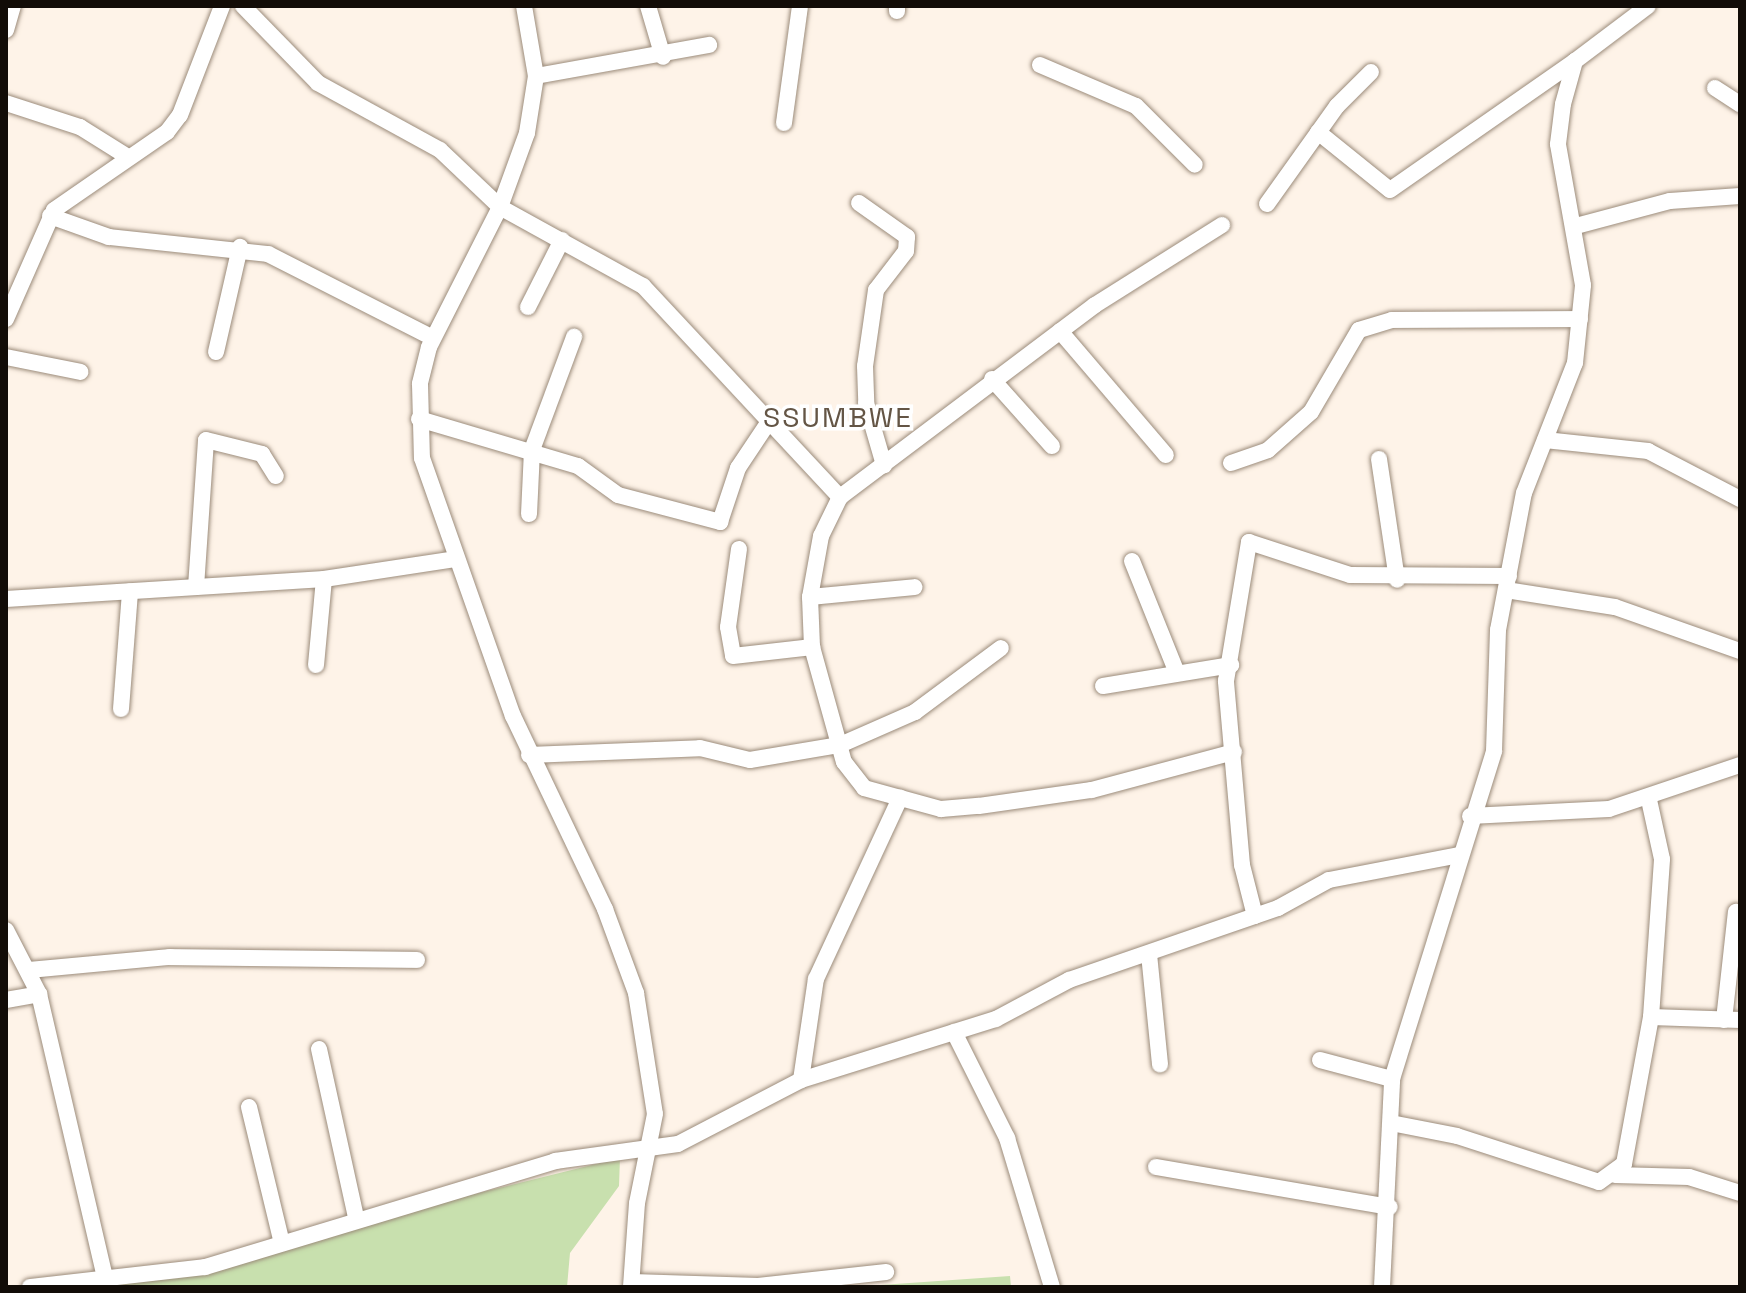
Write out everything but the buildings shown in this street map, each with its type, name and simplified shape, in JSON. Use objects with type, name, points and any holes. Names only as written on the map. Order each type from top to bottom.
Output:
[{"type":"street","points":[[6,30],[13,6]]},
{"type":"street","points":[[7,313],[50,216],[71,192],[128,157],[180,115],[222,6]]},
{"type":"street","points":[[243,6],[318,83],[440,150],[500,207],[643,286],[766,426],[840,497]]},
{"type":"street","points":[[524,6],[536,76],[527,133],[500,207],[433,338],[419,419],[422,458],[529,755],[626,960],[656,1090],[632,1285],[758,1286],[886,1272]]},
{"type":"street","points":[[648,6],[663,57]]},
{"type":"street","points":[[784,123],[800,6]]},
{"type":"street","points":[[1318,132],[1390,190],[1575,61],[1644,8]]},
{"type":"street","points":[[536,76],[663,57],[709,45]]},
{"type":"street","points":[[1382,1287],[1390,1207],[1392,1079],[1470,816],[1494,751],[1507,583],[1524,493],[1575,363],[1580,319],[1576,226],[1558,144],[1575,61]]},
{"type":"street","points":[[1040,65],[1136,106],[1195,165]]},
{"type":"street","points":[[1267,204],[1318,132],[1371,72]]},
{"type":"street","points":[[1715,88],[1740,104]]},
{"type":"street","points":[[6,103],[80,127],[128,157]]},
{"type":"street","points":[[1576,226],[1670,201],[1740,196]]},
{"type":"street","points":[[859,203],[907,237],[906,251],[876,290],[865,366],[866,403],[884,465]]},
{"type":"street","points":[[50,216],[109,237],[240,247],[336,282],[433,338]]},
{"type":"street","points":[[1222,225],[992,379],[840,497],[821,536],[810,597],[812,647],[852,780],[900,798],[941,809],[979,806],[1092,790],[1234,752]]},
{"type":"street","points":[[528,307],[562,240]]},
{"type":"street","points":[[216,352],[240,247]]},
{"type":"street","points":[[1231,463],[1268,450],[1311,412],[1359,330],[1392,320],[1580,319]]},
{"type":"street","points":[[1060,331],[1166,455]]},
{"type":"street","points":[[529,514],[532,450],[574,337]]},
{"type":"street","points":[[6,357],[81,372]]},
{"type":"street","points":[[992,379],[1052,446]]},
{"type":"street","points":[[419,419],[578,466],[618,495],[720,522],[738,468],[766,426]]},
{"type":"street","points":[[196,587],[206,440],[262,454],[276,476]]},
{"type":"street","points":[[1545,440],[1648,451],[1740,499]]},
{"type":"street","points":[[1379,459],[1397,580]]},
{"type":"street","points":[[1255,916],[1242,865],[1231,665],[1249,542],[1350,575],[1397,580],[1507,583],[1615,607],[1740,651]]},
{"type":"street","points":[[739,549],[728,627],[733,656],[812,647]]},
{"type":"street","points":[[6,599],[324,579],[456,559]]},
{"type":"street","points":[[1132,561],[1175,668]]},
{"type":"street","points":[[316,665],[324,579]]},
{"type":"street","points":[[810,597],[915,587]]},
{"type":"street","points":[[121,709],[130,591]]},
{"type":"street","points":[[529,755],[700,748],[750,760],[840,745],[915,712],[1001,648]]},
{"type":"street","points":[[1103,686],[1175,668],[1231,665]]},
{"type":"street","points":[[1470,816],[1609,809],[1649,800],[1740,765]]},
{"type":"street","points":[[801,1080],[816,979],[900,798]]},
{"type":"street","points":[[1615,1175],[1624,1164],[1651,1017],[1662,859],[1649,800]]},
{"type":"street","points":[[30,1287],[205,1267],[356,1217],[586,1153],[650,1150],[703,1133],[801,1080],[1022,1009],[1069,980],[1255,916],[1329,880],[1459,855]]},
{"type":"street","points":[[1651,1017],[1732,1020],[1736,912]]},
{"type":"street","points":[[6,930],[39,994],[105,1277]]},
{"type":"street","points":[[1149,954],[1160,1064]]},
{"type":"street","points":[[29,970],[170,957],[417,960]]},
{"type":"street","points":[[6,1000],[39,994]]},
{"type":"street","points":[[954,1032],[1007,1138],[1052,1287]]},
{"type":"street","points":[[319,1049],[356,1217]]},
{"type":"street","points":[[1320,1060],[1392,1079]]},
{"type":"street","points":[[249,1107],[282,1243]]},
{"type":"street","points":[[1391,1123],[1457,1136],[1599,1182],[1615,1175],[1689,1177],[1740,1193]]},
{"type":"street","points":[[1156,1167],[1390,1207]]},
{"type":"green space","points":[[620,1158],[619,1186],[570,1253],[567,1287],[98,1287]]},
{"type":"green space","points":[[1010,1276],[1011,1287],[852,1287]]},
{"type":"district","name":"SSUMBWE","points":[[838,417]]}]
